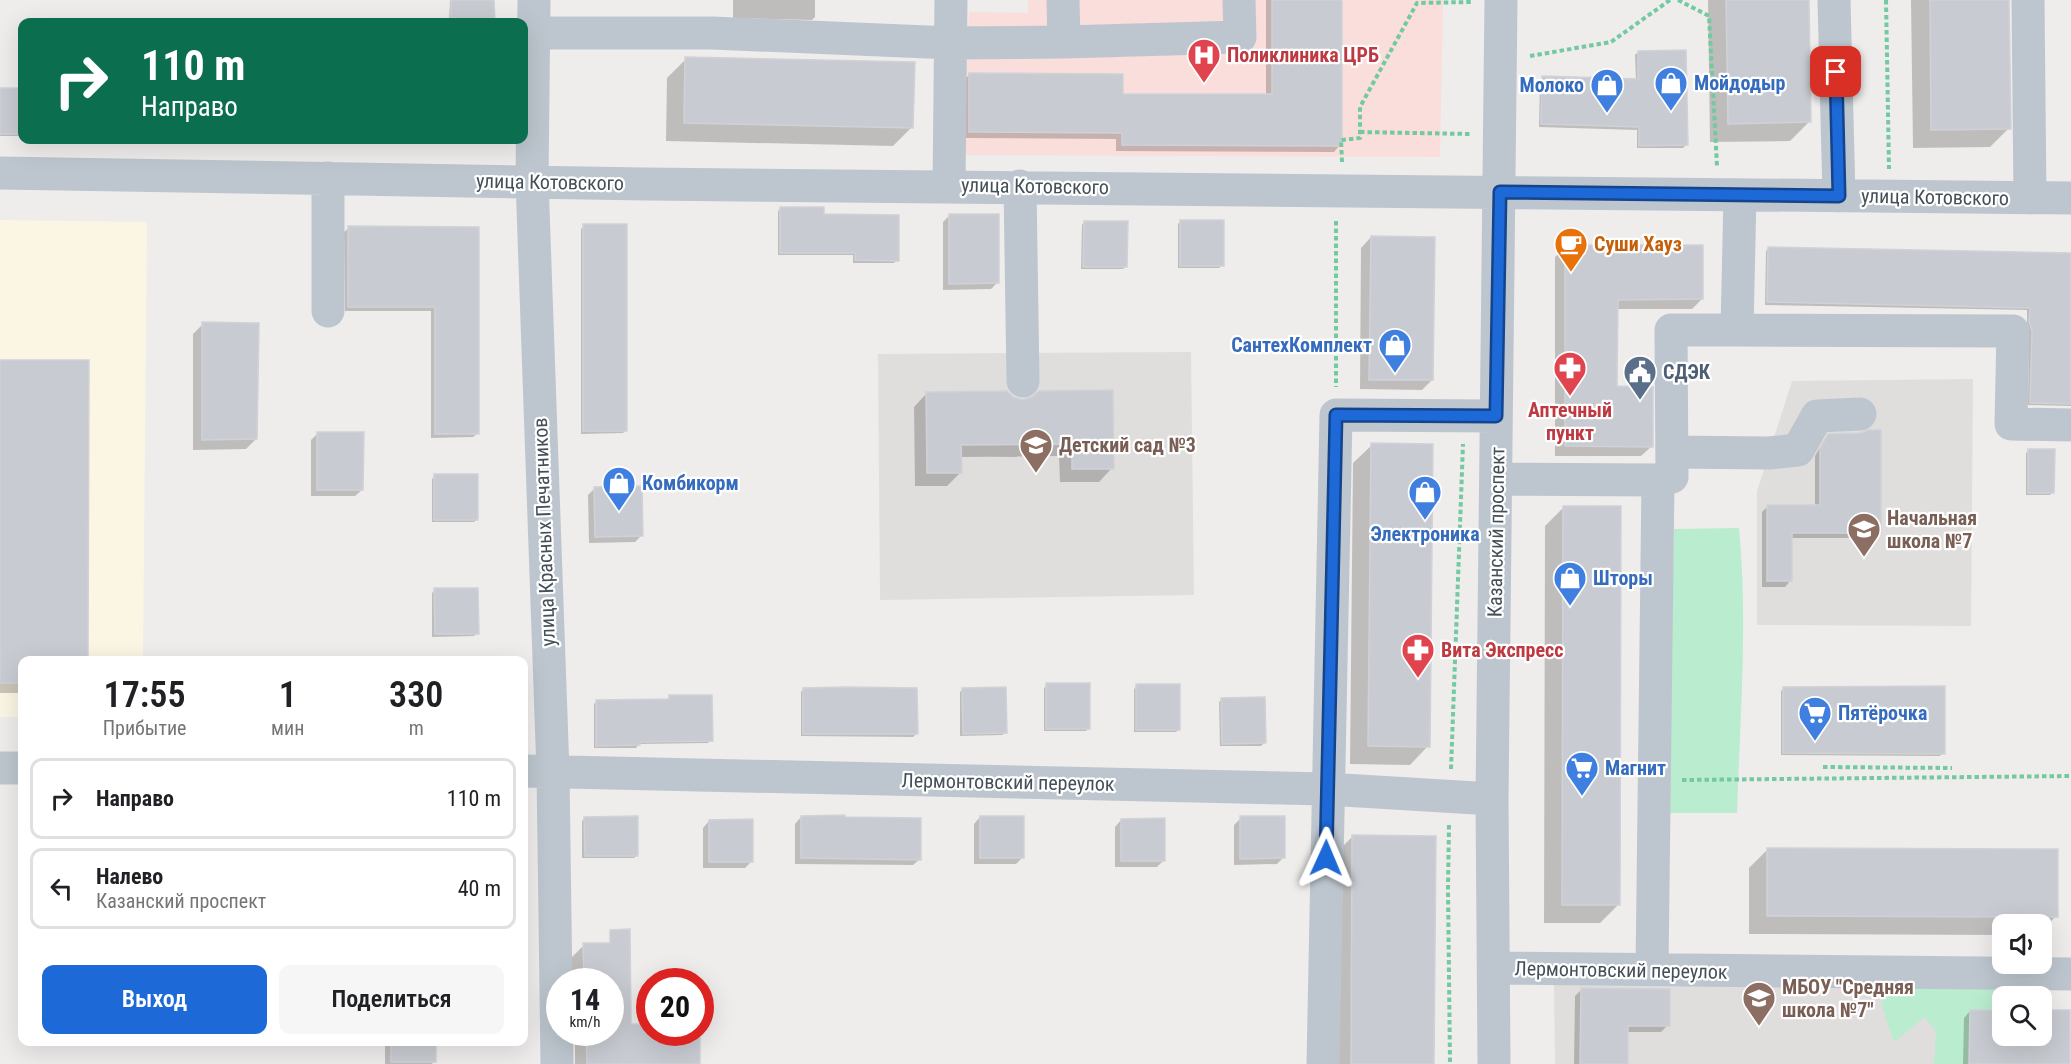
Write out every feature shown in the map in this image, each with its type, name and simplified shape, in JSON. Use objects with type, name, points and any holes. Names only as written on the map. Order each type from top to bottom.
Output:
[{"type":"street","name":"улица Красных Печатников","points":[[534,0],[532,180],[538,771],[557,1064]]},
{"type":"street","points":[[949,186],[951,0]]},
{"type":"street","points":[[1063,0],[1064,42]]},
{"type":"street","points":[[533,33],[712,33],[951,43],[1239,37],[1239,0]]},
{"type":"street","name":"Казанский проспект","points":[[1494,1064],[1492,799],[1502,0]]},
{"type":"street","points":[[1834,0],[1839,196]]},
{"type":"street","points":[[2028,0],[2031,198]]},
{"type":"street","name":"улица Котовского","points":[[0,173],[532,180],[658,184],[2071,198]]},
{"type":"street","points":[[328,178],[328,311]]},
{"type":"street","points":[[1020,186],[1023,381]]},
{"type":"street","points":[[1737,330],[1740,195]]},
{"type":"street","points":[[1653,970],[1655,781],[1671,330],[2013,331],[2011,424],[2071,425]]},
{"type":"street","points":[[1497,479],[1665,466],[1798,450],[1817,417],[1860,414]]},
{"type":"street","points":[[1323,1064],[1336,415],[1496,416]]},
{"type":"street","points":[[0,768],[18,768]]},
{"type":"street","name":"Лермонтовский переулок","points":[[538,771],[1328,789],[1492,799]]},
{"type":"street","name":"Лермонтовский переулок","points":[[1494,968],[2071,974]]},
{"type":"path","points":[[1336,415],[1341,140],[1360,138],[1360,107],[1416,2],[1470,2],[1471,0]]},
{"type":"path","points":[[1524,57],[1611,42],[1671,0]]},
{"type":"path","points":[[1678,0],[1710,16],[1717,165]]},
{"type":"path","points":[[1886,0],[1889,196]]},
{"type":"path","points":[[1360,132],[1471,134],[1471,146]]},
{"type":"path","points":[[1450,1064],[1448,889],[1450,796],[1464,416]]},
{"type":"path","points":[[1823,767],[1952,768]]},
{"type":"path","points":[[1655,781],[2071,776]]},
{"type":"shaded area","name":"Поликлиника ЦРБ","points":[[1028,0],[1443,0],[1440,157],[964,155],[969,12],[1028,13]]},
{"type":"shaded area","points":[[0,220],[147,222],[143,656],[18,656],[18,717],[0,717]]},
{"type":"shaded area","name":"Детский сад №3","points":[[1191,352],[1194,595],[880,600],[878,354]]},
{"type":"shaded area","name":"Начальная школа №7","points":[[1973,379],[1971,626],[1757,625],[1757,491],[1792,381]]},
{"type":"shaded area","name":"МБОУ \"Средняя школа №7\"","points":[[1554,983],[1964,989],[1964,1064],[1555,1064]]},
{"type":"green space","points":[[1739,528],[1743,634],[1737,813],[1668,813],[1674,529]]},
{"type":"green space","points":[[1885,976],[2042,979],[2044,986],[1992,986],[1992,1046],[2040,1046],[2039,1064],[1934,1064],[1936,1032],[1925,1017],[1894,1042],[1882,1007]]},
{"type":"building","points":[[451,0],[494,0],[495,18],[451,18]]},
{"type":"building","points":[[1272,0],[1342,0],[1342,146],[1122,145],[1122,133],[969,132],[969,73],[1123,74],[1123,94],[1272,94]]},
{"type":"building","points":[[1726,0],[1809,0],[1811,122],[1728,124]]},
{"type":"building","points":[[1930,0],[2009,0],[2011,129],[1931,130]]},
{"type":"building","points":[[1686,50],[1688,145],[1639,146],[1639,127],[1541,124],[1542,76],[1638,79],[1638,51]]},
{"type":"building","points":[[685,57],[915,62],[913,128],[684,123]]},
{"type":"building","points":[[0,88],[18,88],[18,134],[0,134]]},
{"type":"building","points":[[780,207],[824,207],[824,214],[899,215],[899,261],[855,260],[855,253],[780,253]]},
{"type":"building","points":[[949,214],[999,214],[999,283],[949,284]]},
{"type":"building","points":[[1180,220],[1224,220],[1224,266],[1180,266]]},
{"type":"building","points":[[1084,221],[1128,221],[1127,267],[1083,267]]},
{"type":"building","points":[[583,224],[627,224],[627,431],[583,431]]},
{"type":"building","points":[[348,226],[479,227],[479,434],[435,434],[435,307],[348,307]]},
{"type":"building","points":[[1371,236],[1435,237],[1433,380],[1369,380]]},
{"type":"building","points":[[1565,245],[1703,245],[1703,299],[1618,300],[1617,386],[1653,387],[1653,447],[1565,446]]},
{"type":"building","points":[[1768,247],[2071,253],[2071,404],[2030,403],[2032,331],[2029,322],[2030,308],[1767,302]]},
{"type":"building","points":[[202,322],[259,323],[257,439],[202,440]]},
{"type":"building","points":[[0,360],[89,360],[88,656],[18,656],[18,683],[0,683]]},
{"type":"building","points":[[1113,390],[1114,469],[1072,469],[1072,444],[961,445],[962,473],[927,473],[926,392],[1007,391],[1013,397],[1023,400],[1039,391]]},
{"type":"building","points":[[1868,430],[1881,430],[1881,533],[1792,533],[1792,581],[1767,581],[1767,505],[1820,505],[1820,449],[1828,434],[1861,433]]},
{"type":"building","points":[[317,432],[364,432],[363,490],[317,490]]},
{"type":"building","points":[[1371,443],[1433,444],[1430,747],[1368,746]]},
{"type":"building","points":[[2028,449],[2055,449],[2054,493],[2028,493]]},
{"type":"building","points":[[434,474],[478,474],[478,520],[434,520]]},
{"type":"building","name":"Комбикорм","points":[[642,486],[643,536],[595,537],[594,487]]},
{"type":"building","points":[[1563,506],[1621,506],[1620,905],[1562,905]]},
{"type":"building","points":[[434,588],[478,588],[479,634],[435,634]]},
{"type":"building","points":[[1046,683],[1090,683],[1090,729],[1046,729]]},
{"type":"building","points":[[1136,684],[1180,684],[1180,730],[1136,730]]},
{"type":"building","points":[[1945,686],[1945,754],[1783,753],[1783,687]]},
{"type":"building","points":[[1006,687],[1007,733],[963,734],[962,688]]},
{"type":"building","points":[[803,688],[917,688],[918,734],[803,734]]},
{"type":"building","points":[[669,695],[712,695],[713,741],[640,742],[640,745],[596,746],[596,700],[669,699]]},
{"type":"building","points":[[1265,697],[1266,743],[1222,744],[1221,698]]},
{"type":"building","points":[[845,815],[845,817],[921,818],[921,860],[801,858],[801,816]]},
{"type":"building","points":[[638,816],[638,856],[585,856],[584,817]]},
{"type":"building","points":[[980,816],[1024,816],[1024,858],[980,858]]},
{"type":"building","points":[[1240,816],[1285,816],[1285,858],[1240,859]]},
{"type":"building","points":[[1165,818],[1165,861],[1121,861],[1121,819]]},
{"type":"building","points":[[753,819],[753,862],[709,862],[709,820]]},
{"type":"building","points":[[1352,835],[1436,836],[1434,1064],[1351,1064]]},
{"type":"building","points":[[1767,848],[2058,849],[2058,917],[2052,917],[2052,914],[1992,914],[1992,917],[1767,916]]},
{"type":"building","points":[[630,929],[631,1024],[636,1024],[636,1046],[700,1046],[700,1064],[587,1064],[586,1046],[624,1046],[624,968],[584,968],[583,943],[610,943],[610,930]]},
{"type":"building","points":[[1581,988],[1670,989],[1670,1026],[1628,1026],[1628,1064],[1580,1064]]},
{"type":"building","points":[[1970,1010],[1992,1010],[1992,1046],[2052,1046],[2052,1010],[2070,1010],[2070,1064],[1969,1064]]},
{"type":"building","points":[[391,1046],[436,1046],[436,1062],[391,1062]]},
{"type":"place","name":"Поликлиника ЦРБ","points":[[1204,84]]},
{"type":"place","name":"Мойдодыр","points":[[1671,112]]},
{"type":"place","name":"Молоко","points":[[1607,114]]},
{"type":"place","name":"Суши Хауз","points":[[1571,273]]},
{"type":"place","name":"СантехКомплект","points":[[1395,374]]},
{"type":"place","name":"Аптечный пункт","points":[[1570,397]]},
{"type":"place","name":"СДЭК","points":[[1640,401]]},
{"type":"place","name":"Детский сад №3","points":[[1036,474]]},
{"type":"place","name":"Комбикорм","points":[[619,512]]},
{"type":"place","name":"Электроника","points":[[1425,521]]},
{"type":"place","name":"Начальная школа №7","points":[[1864,558]]},
{"type":"place","name":"Шторы","points":[[1570,607]]},
{"type":"place","name":"Вита Экспресс","points":[[1418,679]]},
{"type":"place","name":"Пятёрочка","points":[[1815,742]]},
{"type":"place","name":"Магнит","points":[[1582,797]]},
{"type":"place","name":"МБОУ \"Средняя школа №7\"","points":[[1759,1027]]},
{"type":"route","points":[[1326,858],[1336,415],[1496,416],[1500,192],[1839,196],[1836,72]]}]
